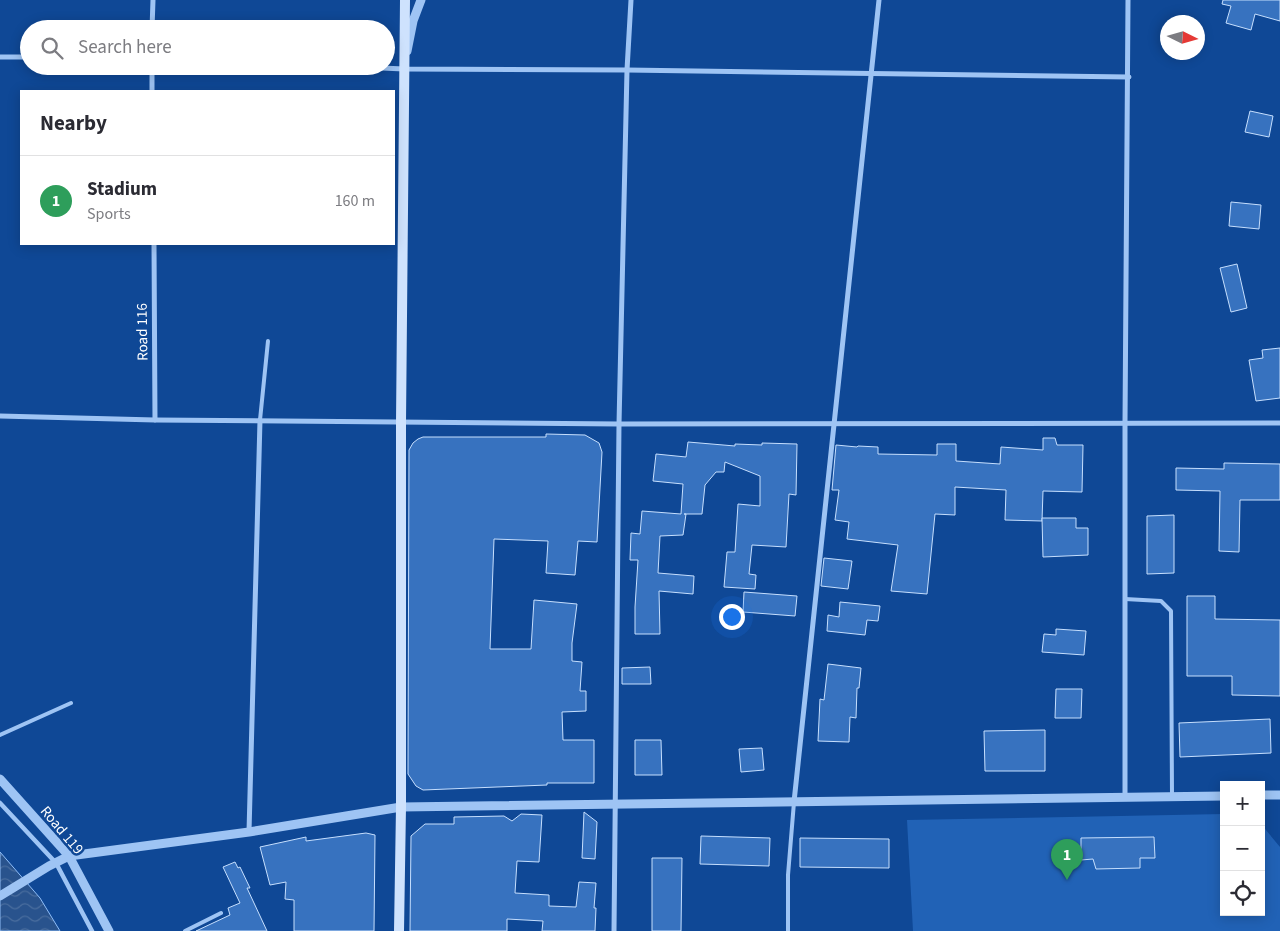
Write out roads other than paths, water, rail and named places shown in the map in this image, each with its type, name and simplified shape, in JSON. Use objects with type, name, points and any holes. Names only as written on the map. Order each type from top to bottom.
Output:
[{"type":"main road","points":[[399,931],[405,0]]},
{"type":"street","points":[[152,0],[152,20]]},
{"type":"street","points":[[404,69],[413,21],[421,0]]},
{"type":"street","points":[[614,931],[619,424],[631,0]]},
{"type":"street","points":[[794,802],[879,0]]},
{"type":"street","points":[[1125,797],[1128,0]]},
{"type":"street","points":[[0,57],[20,57]]},
{"type":"street","points":[[395,69],[1129,77]]},
{"type":"street","points":[[152,75],[152,90]]},
{"type":"street","name":"Road 116","points":[[154,245],[155,420]]},
{"type":"street","points":[[0,416],[155,420],[619,424],[1280,424]]},
{"type":"street","points":[[249,832],[260,420]]},
{"type":"street","name":"Road 119","points":[[0,779],[70,856],[109,931]]},
{"type":"street","points":[[1265,795],[1280,795]]},
{"type":"street","points":[[0,896],[70,856],[249,832],[401,807],[1220,796]]},
{"type":"street","points":[[0,803],[52,865],[92,931]]},
{"type":"lane","points":[[260,420],[268,341]]},
{"type":"lane","points":[[1125,599],[1161,601],[1171,611],[1172,796]]},
{"type":"lane","points":[[0,735],[70,703]]},
{"type":"lane","points":[[788,931],[788,875],[794,802]]},
{"type":"lane","points":[[185,931],[221,913]]},
{"type":"water","points":[[0,852],[40,898],[60,931],[0,931]]},
{"type":"place","name":"Stadium","points":[[1067,880]]}]
